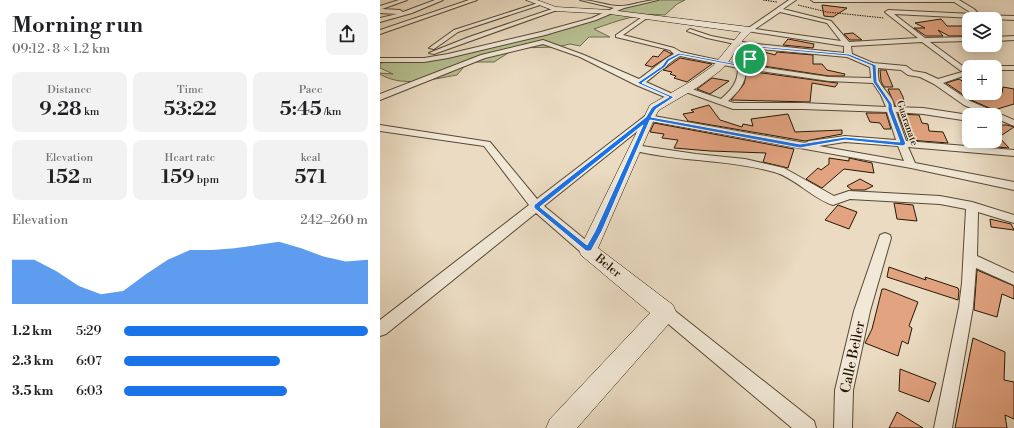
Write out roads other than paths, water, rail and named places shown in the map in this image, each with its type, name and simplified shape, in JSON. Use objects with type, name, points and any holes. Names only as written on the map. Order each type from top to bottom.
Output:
[{"type":"main road","points":[[530,0],[557,9],[610,12],[749,30]]},
{"type":"main road","points":[[588,250],[598,231],[648,118],[654,108],[718,68],[723,63],[739,37],[749,30]]},
{"type":"main road","name":"Beler","points":[[588,250],[665,312]]},
{"type":"main road","points":[[559,428],[665,312]]},
{"type":"street","points":[[380,9],[404,0]]},
{"type":"street","points":[[380,20],[410,12],[440,0]]},
{"type":"street","points":[[380,32],[474,0]]},
{"type":"street","points":[[582,0],[619,8]]},
{"type":"street","points":[[627,0],[636,3]]},
{"type":"street","points":[[380,60],[414,60],[448,56],[530,37],[594,19],[619,8],[655,0]]},
{"type":"street","points":[[814,0],[955,0],[972,12]]},
{"type":"street","points":[[874,0],[962,68]]},
{"type":"street","points":[[749,30],[781,6],[795,2]]},
{"type":"street","points":[[414,60],[456,32],[540,4]]},
{"type":"street","points":[[781,6],[829,22],[847,44],[849,55]]},
{"type":"street","points":[[380,9],[435,14]]},
{"type":"street","points":[[414,60],[471,38],[557,9]]},
{"type":"street","points":[[889,12],[962,17]]},
{"type":"street","points":[[645,17],[618,36],[672,49],[679,54],[723,63],[829,78],[875,82]]},
{"type":"street","points":[[1002,18],[1014,18]]},
{"type":"street","points":[[690,30],[708,37],[758,47],[849,55],[872,65],[903,68],[910,73],[922,75],[937,82],[967,103],[979,108]]},
{"type":"street","points":[[749,30],[847,44],[962,39]]},
{"type":"street","points":[[1002,38],[1014,38]]},
{"type":"street","points":[[380,97],[483,56],[543,42],[582,56],[672,97]]},
{"type":"street","points":[[722,102],[739,87],[743,78],[742,66],[755,53],[758,47]]},
{"type":"street","points":[[639,83],[663,66],[668,60],[679,54]]},
{"type":"street","name":"Guaranate","points":[[872,65],[874,66],[875,82],[890,104],[890,110],[911,165]]},
{"type":"street","points":[[1002,68],[1014,68]]},
{"type":"street","points":[[937,82],[962,71]]},
{"type":"street","points":[[686,89],[733,106],[804,106],[923,111],[962,117]]},
{"type":"street","points":[[380,329],[648,118],[911,165],[1014,186]]},
{"type":"street","points":[[1002,118],[1014,123]]},
{"type":"street","name":"Beler","points":[[380,128],[487,144],[536,206],[588,250]]},
{"type":"street","points":[[800,146],[845,139],[1014,153]]},
{"type":"street","points":[[635,148],[744,162],[780,170],[833,201],[849,195],[940,200],[972,206],[1014,219]]},
{"type":"street","points":[[943,428],[966,307],[972,206]]},
{"type":"street","name":"Calle Beller","points":[[843,428],[844,390],[862,311],[885,238]]},
{"type":"street","points":[[970,259],[1014,279]]},
{"type":"street","name":"Beler","points":[[665,312],[807,428]]}]
